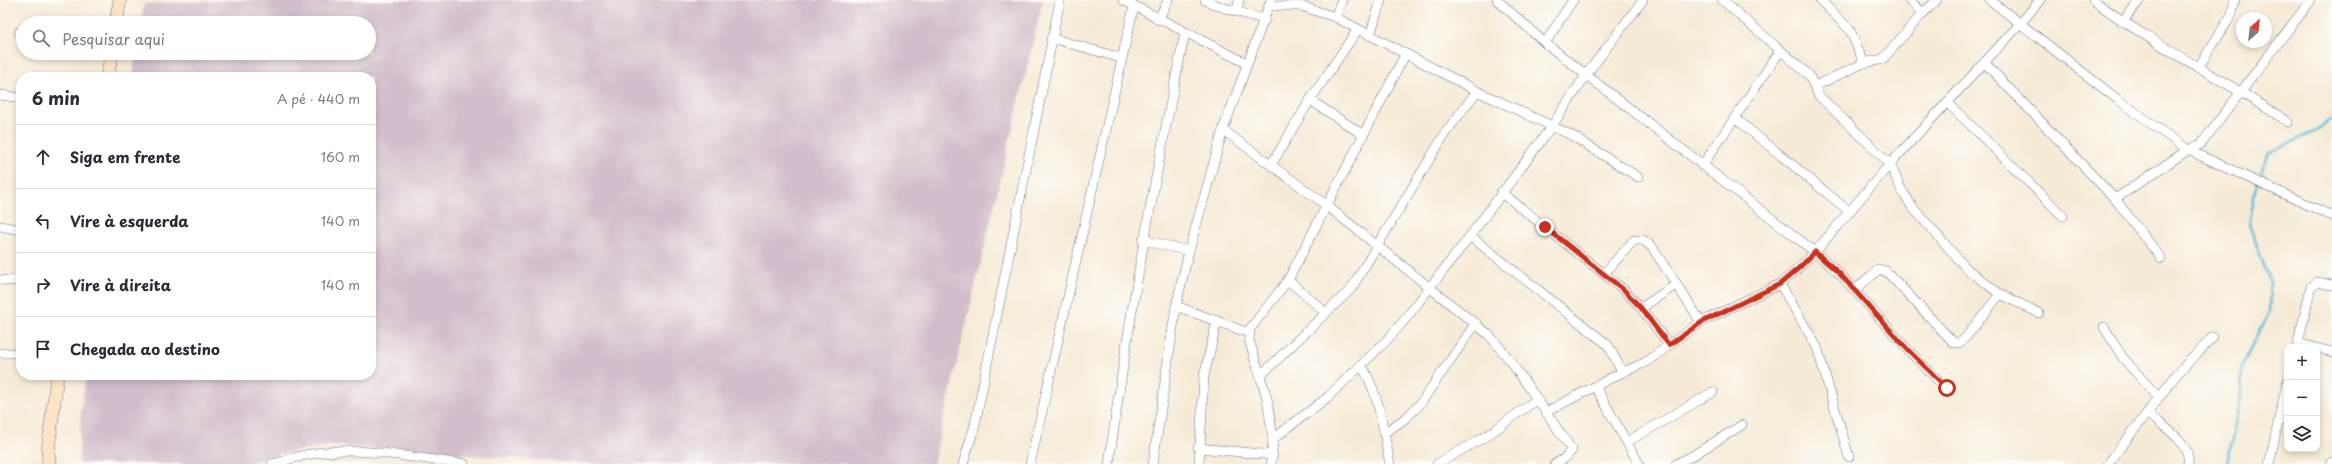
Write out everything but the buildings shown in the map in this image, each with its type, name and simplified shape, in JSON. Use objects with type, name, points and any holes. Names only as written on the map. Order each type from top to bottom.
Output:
[{"type":"street","points":[[117,16],[120,0]]},
{"type":"street","points":[[963,464],[976,417],[1051,38],[1060,0]]},
{"type":"street","points":[[1123,0],[1158,20],[1246,63]]},
{"type":"street","points":[[1158,20],[1168,0]]},
{"type":"street","points":[[1205,0],[1216,6],[1237,10],[1265,20]]},
{"type":"street","points":[[1237,10],[1239,0]]},
{"type":"street","points":[[1335,17],[1342,0]]},
{"type":"street","points":[[1370,35],[1381,0]]},
{"type":"street","points":[[1497,0],[1545,43],[1815,252],[1855,290],[1908,350],[1947,388]]},
{"type":"street","points":[[1545,43],[1573,0]]},
{"type":"street","points":[[1273,439],[1328,397],[1386,341],[1430,289],[1501,192],[1552,126],[1586,75],[1643,0]]},
{"type":"street","points":[[1722,0],[1809,76],[1819,96],[1890,164],[1906,198],[1925,223],[1967,269],[2000,294],[2039,313]]},
{"type":"street","points":[[1820,0],[1850,30],[1864,63]]},
{"type":"street","points":[[1909,0],[1923,13]]},
{"type":"street","points":[[1814,86],[1864,63],[1884,59],[1923,13],[1937,0]]},
{"type":"street","points":[[1990,0],[2117,99],[2188,150],[2332,216]]},
{"type":"street","points":[[1546,412],[1622,372],[1646,362],[1702,322],[1780,284],[1815,252],[1890,164],[2021,23],[2040,0]]},
{"type":"street","points":[[2093,0],[2122,22],[2198,68],[2241,91],[2288,122]]},
{"type":"street","points":[[2122,22],[2140,0]]},
{"type":"street","points":[[2198,68],[2232,14],[2235,0]]},
{"type":"street","points":[[2115,199],[2188,150],[2201,144],[2311,0]]},
{"type":"street","points":[[1154,464],[1176,306],[1189,251],[1223,130],[1246,63],[1265,20],[1270,3],[1301,6],[1335,17],[1477,92],[1585,142],[1638,177]]},
{"type":"street","points":[[1030,464],[1134,6]]},
{"type":"street","points":[[1272,165],[1310,100],[1358,29]]},
{"type":"street","points":[[1109,464],[1119,386],[1143,240],[1185,33]]},
{"type":"street","points":[[1051,38],[1121,58]]},
{"type":"street","points":[[1702,166],[1780,51]]},
{"type":"street","points":[[1198,448],[1272,459],[1273,439],[1267,398],[1249,340],[1249,333],[1253,324],[1288,280],[1362,134],[1405,55]]},
{"type":"street","points":[[108,72],[111,60]]},
{"type":"street","points":[[1984,62],[2115,199],[2162,258]]},
{"type":"street","points":[[1260,376],[1354,286],[1446,132],[1477,92]]},
{"type":"street","points":[[0,95],[16,97]]},
{"type":"street","points":[[1310,100],[1362,134]]},
{"type":"street","points":[[1947,102],[2063,216]]},
{"type":"street","points":[[1735,118],[1850,212]]},
{"type":"street","points":[[1223,130],[1326,204],[1430,289],[1476,323],[1494,340],[1509,359],[1572,450],[1565,458],[1555,464]]},
{"type":"street","points":[[1501,192],[1624,290],[1641,308],[1669,345]]},
{"type":"street","points":[[0,226],[16,229]]},
{"type":"street","points":[[1470,236],[1608,345],[1622,372]]},
{"type":"street","points":[[1604,274],[1634,240],[1638,239],[1648,242],[1702,322]]},
{"type":"street","points":[[1143,240],[1189,251]]},
{"type":"street","points":[[1855,290],[1878,270],[1886,271],[1954,343],[1959,343],[1966,337],[2000,294]]},
{"type":"street","points":[[0,280],[16,281]]},
{"type":"street","points":[[1288,280],[1326,313]]},
{"type":"street","points":[[2298,344],[2311,287],[2317,282],[2332,285]]},
{"type":"street","points":[[1641,308],[1677,284]]},
{"type":"street","points":[[1780,284],[1817,347],[1849,457]]},
{"type":"street","points":[[1176,306],[1249,333]]},
{"type":"street","points":[[1199,464],[1198,448],[1204,376],[1217,322]]},
{"type":"street","points":[[1384,433],[1406,418],[1420,404],[1476,323]]},
{"type":"street","points":[[2104,327],[2123,358],[2158,397]]},
{"type":"street","points":[[2108,464],[2176,374],[2213,337]]},
{"type":"street","points":[[2320,349],[2332,352]]},
{"type":"street","points":[[0,353],[16,354]]},
{"type":"street","points":[[1361,365],[1375,392],[1390,464]]},
{"type":"street","points":[[49,464],[48,451],[56,380]]},
{"type":"street","points":[[1595,386],[1639,464]]},
{"type":"street","points":[[1627,442],[1713,392]]},
{"type":"street","points":[[2268,464],[2284,396]]},
{"type":"street","points":[[1437,464],[1467,445],[1488,435],[1536,400]]},
{"type":"street","points":[[2146,413],[2183,445],[2188,454],[2188,464]]},
{"type":"street","points":[[1676,464],[1692,456],[1742,425]]},
{"type":"street","points":[[272,464],[311,454],[345,452],[392,455],[464,464]]},
{"type":"shaded area","points":[[232,0],[1043,0],[933,464],[593,464],[332,445],[280,454],[244,464],[79,464],[81,409],[85,380],[376,380],[376,72],[134,72],[135,60],[376,60],[376,16],[142,16],[144,4]]},
{"type":"waterway","points":[[2227,464],[2241,396],[2242,366],[2269,313],[2270,282],[2249,224],[2257,182],[2269,153],[2316,131],[2332,120]]},
{"type":"route","points":[[1545,227],[1624,290],[1641,308],[1669,345],[1702,322],[1780,284],[1815,252],[1840,274],[1908,350],[1947,388]]}]
